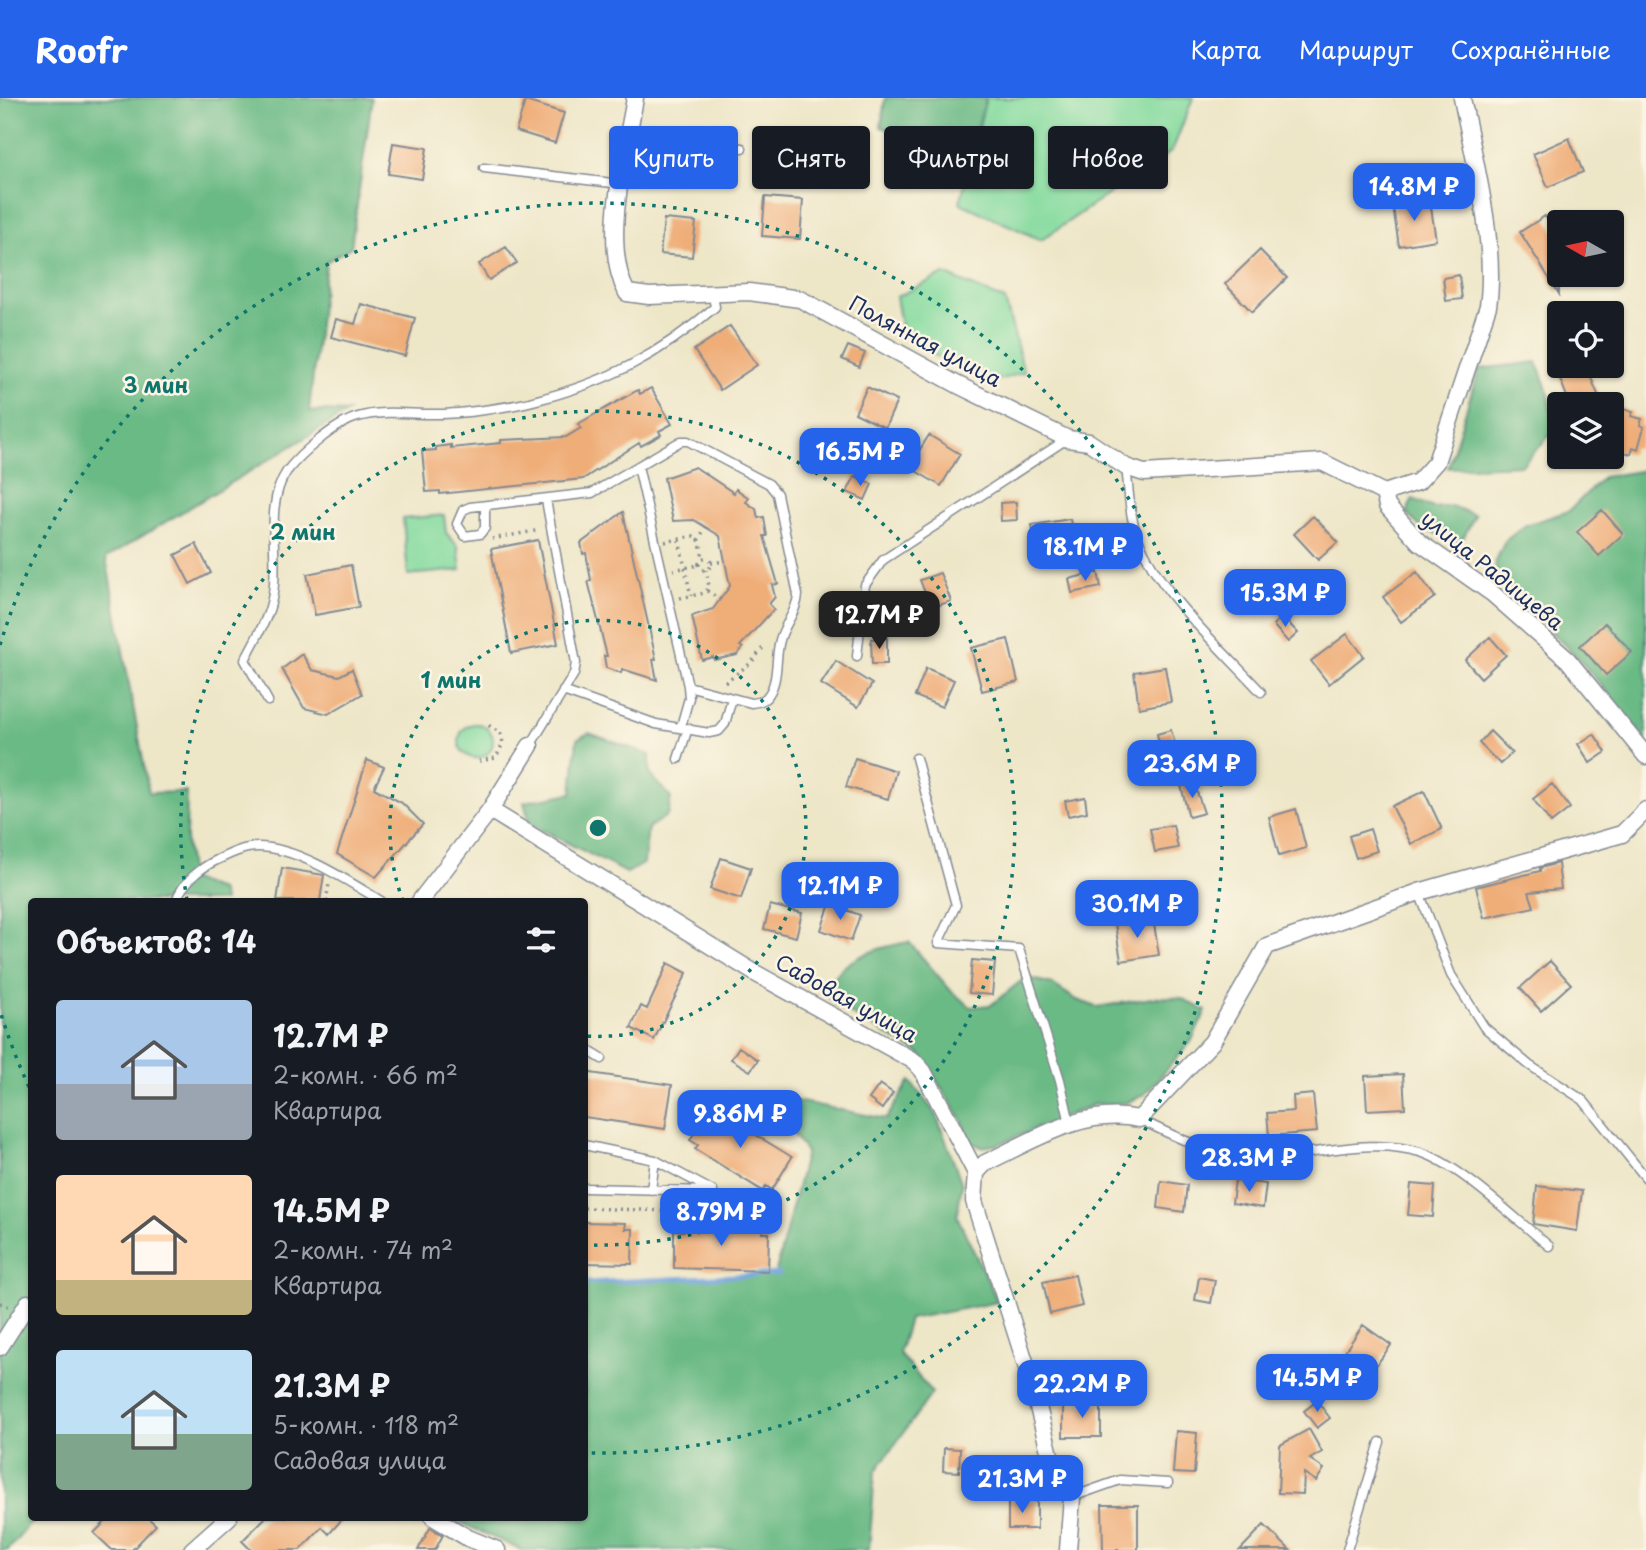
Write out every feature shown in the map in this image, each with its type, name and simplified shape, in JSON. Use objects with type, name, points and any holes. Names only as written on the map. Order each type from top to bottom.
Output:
[{"type":"street","name":"Полянная улица","points":[[630,126],[635,98]]},
{"type":"street","name":"улица Радищева","points":[[1462,98],[1489,247],[1491,288],[1488,306],[1436,462],[1418,482],[1384,493],[1393,514],[1419,542],[1493,594],[1568,660],[1646,756]]},
{"type":"street","name":"Полянная улица","points":[[621,189],[615,257],[627,293],[713,295],[749,292],[800,299],[958,385],[1068,439],[1089,442],[1126,467],[1144,473],[1322,462],[1384,493]]},
{"type":"street","points":[[422,898],[490,810],[530,746]]},
{"type":"street","name":"Садовая улица","points":[[490,810],[755,974],[914,1061],[923,1071],[976,1173],[974,1201],[1033,1387],[1053,1467],[1072,1497]]},
{"type":"street","points":[[976,1173],[985,1163],[1070,1123],[1097,1116],[1139,1119],[1212,1042],[1268,946],[1419,892],[1622,834],[1646,810]]},
{"type":"street","points":[[0,1347],[28,1304]]},
{"type":"street","points":[[1068,1550],[1072,1497]]},
{"type":"street","points":[[192,1550],[225,1521]]},
{"type":"street","points":[[441,1521],[497,1550]]},
{"type":"lane","points":[[738,148],[742,148]]},
{"type":"lane","points":[[484,168],[609,183]]},
{"type":"lane","points":[[268,701],[245,660],[270,607],[275,571],[276,503],[285,474],[304,451],[358,417],[441,414],[529,402],[590,385],[633,366],[683,334],[715,307],[713,295]]},
{"type":"lane","points":[[857,656],[865,585],[883,560],[1068,439]]},
{"type":"lane","points":[[485,506],[485,528],[473,537],[459,531],[458,516],[470,508],[485,506],[546,500],[592,493],[681,441],[688,441],[769,484],[777,494],[798,595],[797,606],[780,639],[773,687],[768,696],[760,702],[751,703],[688,686]]},
{"type":"lane","points":[[638,467],[688,686],[689,698],[678,759]]},
{"type":"lane","points":[[1126,467],[1136,534],[1147,559],[1163,583],[1261,692]]},
{"type":"lane","points":[[530,746],[574,674],[576,653],[546,500]]},
{"type":"lane","points":[[563,691],[656,724],[709,733],[719,731],[725,724],[732,698]]},
{"type":"lane","points":[[916,758],[956,905],[938,943],[1019,949],[1060,1080],[1070,1123]]},
{"type":"lane","points":[[177,898],[201,867],[235,851],[255,847],[274,848],[331,871],[376,898]]},
{"type":"lane","points":[[1419,892],[1451,975],[1484,1027],[1529,1066],[1583,1100],[1646,1178]]},
{"type":"lane","points":[[588,1050],[602,1059]]},
{"type":"lane","points":[[1139,1119],[1185,1142],[1223,1153],[1255,1157],[1390,1146],[1421,1152],[1447,1164],[1549,1246]]},
{"type":"lane","points":[[588,1146],[655,1160],[713,1191],[588,1188]]},
{"type":"lane","points":[[651,1190],[655,1160]]},
{"type":"lane","points":[[1347,1550],[1380,1442]]},
{"type":"lane","points":[[1072,1497],[1120,1480],[1168,1483]]},
{"type":"path","points":[[473,537],[488,540],[552,527]]},
{"type":"path","points":[[698,540],[706,527]]},
{"type":"path","points":[[655,544],[693,537],[698,540],[703,558],[711,564]]},
{"type":"path","points":[[679,539],[691,596]]},
{"type":"path","points":[[699,565],[703,558]]},
{"type":"path","points":[[706,570],[711,564],[725,561]]},
{"type":"path","points":[[667,601],[691,596],[709,586],[706,570],[699,565],[684,568]]},
{"type":"path","points":[[706,590],[720,599]]},
{"type":"path","points":[[712,692],[751,663],[767,643],[780,639]]},
{"type":"path","points":[[478,761],[488,762],[502,751],[501,734],[487,724]]},
{"type":"path","points":[[326,898],[331,871]]},
{"type":"path","points":[[588,1208],[723,1213]]},
{"type":"green space","points":[[0,98],[372,98],[351,247],[326,262],[309,411],[348,412],[106,558],[149,793],[187,792],[186,839],[191,880],[220,890],[223,898],[28,898],[28,1521],[33,1521],[8,1550],[0,1550]]},
{"type":"green space","points":[[885,98],[986,98],[978,126],[881,127]]},
{"type":"green space","points":[[986,98],[1193,98],[1172,151],[1168,154],[1168,126],[1048,126],[1048,189],[1116,189],[1041,240],[960,203],[963,189],[1034,189],[1034,126],[979,126]]},
{"type":"green space","points":[[944,274],[1005,300],[1024,372],[999,380],[934,355],[902,331],[896,297]]},
{"type":"green space","points":[[1537,362],[1548,392],[1547,438],[1522,465],[1448,468],[1479,369]]},
{"type":"green space","points":[[1646,470],[1646,740],[1582,662],[1498,580],[1495,563],[1505,541],[1526,525],[1569,511],[1603,477]]},
{"type":"green space","points":[[1413,499],[1433,508],[1451,506],[1475,515],[1461,542],[1422,529],[1406,513]]},
{"type":"green space","points":[[444,515],[446,533],[458,546],[461,570],[408,575],[403,519]]},
{"type":"green space","points":[[476,724],[488,729],[493,741],[488,753],[476,758],[464,753],[459,741],[464,729]]},
{"type":"green space","points":[[589,733],[650,755],[650,774],[671,798],[668,815],[648,828],[644,863],[627,873],[530,824],[524,802],[572,793],[577,739]]},
{"type":"green space","points":[[909,942],[952,992],[971,1007],[991,1005],[1026,977],[1052,984],[1077,1000],[1097,1007],[1158,997],[1181,998],[1206,1011],[1191,1042],[1144,1095],[1126,1103],[1095,1104],[996,1145],[981,1147],[967,1140],[963,1122],[920,1054],[837,1006],[827,996],[831,983],[848,964],[884,947]]},
{"type":"green space","points":[[910,1081],[936,1114],[962,1184],[957,1216],[998,1302],[909,1319],[899,1353],[932,1393],[875,1472],[869,1550],[521,1550],[457,1521],[588,1521],[588,1282],[775,1275],[806,1152],[766,1095],[886,1119]]},
{"type":"building","points":[[525,101],[564,113],[555,143],[516,131]]},
{"type":"building","points":[[1569,138],[1583,172],[1548,187],[1533,154]]},
{"type":"building","points":[[393,143],[427,148],[422,179],[388,174]]},
{"type":"building","points":[[765,197],[803,200],[800,239],[762,236]]},
{"type":"building","points":[[1430,201],[1436,240],[1399,246],[1393,207]]},
{"type":"building","points":[[1545,216],[1547,219],[1547,275],[1520,232]]},
{"type":"building","points":[[664,219],[696,222],[692,257],[660,254]]},
{"type":"building","points":[[506,247],[517,263],[489,280],[479,264]]},
{"type":"building","points":[[1260,250],[1287,278],[1252,312],[1225,284]]},
{"type":"building","points":[[1459,275],[1462,299],[1446,301],[1443,278]]},
{"type":"building","points":[[361,304],[415,318],[405,356],[331,337],[336,319],[355,324]]},
{"type":"building","points":[[730,326],[757,365],[720,390],[694,350]]},
{"type":"building","points":[[848,346],[865,353],[859,367],[842,359]]},
{"type":"building","points":[[1560,378],[1591,378],[1597,392],[1565,392]]},
{"type":"building","points":[[867,387],[897,401],[885,428],[855,413]]},
{"type":"building","points":[[651,388],[672,424],[659,431],[661,435],[641,446],[639,443],[583,479],[440,494],[440,491],[426,492],[422,451],[451,445],[451,448],[501,443],[501,440],[566,437],[581,428],[578,424],[638,390],[640,394]]},
{"type":"building","points":[[1624,409],[1633,412],[1631,416],[1642,419],[1640,425],[1644,427],[1638,449],[1633,447],[1631,454],[1624,452]]},
{"type":"building","points":[[929,435],[960,454],[941,486],[909,467]]},
{"type":"building","points":[[695,467],[734,493],[736,489],[749,498],[746,502],[756,509],[758,518],[764,517],[767,536],[764,536],[778,584],[772,585],[775,597],[769,604],[774,609],[740,646],[743,648],[737,655],[714,660],[713,657],[702,660],[692,616],[713,609],[730,586],[720,536],[694,520],[673,521],[664,478]]},
{"type":"building","points":[[855,476],[872,484],[865,500],[847,492]]},
{"type":"building","points":[[1016,502],[1017,520],[1001,521],[1000,503]]},
{"type":"building","points":[[1602,510],[1623,534],[1599,556],[1577,532]]},
{"type":"building","points":[[623,512],[656,659],[653,660],[657,680],[622,669],[621,673],[606,668],[604,656],[607,656],[588,581],[591,580],[586,553],[583,554],[581,543]]},
{"type":"building","points":[[1313,516],[1338,542],[1318,560],[1294,534]]},
{"type":"building","points":[[1070,519],[1074,542],[1036,548],[1032,525]]},
{"type":"building","points":[[538,540],[558,644],[511,653],[491,549]]},
{"type":"building","points":[[196,544],[211,573],[190,584],[175,555]]},
{"type":"building","points":[[351,565],[359,607],[315,615],[307,574]]},
{"type":"building","points":[[1098,572],[1101,587],[1072,593],[1069,579]]},
{"type":"building","points":[[1417,572],[1435,597],[1401,622],[1383,597]]},
{"type":"building","points":[[940,573],[951,601],[931,608],[920,580]]},
{"type":"building","points":[[1282,616],[1298,633],[1288,642],[1273,625]]},
{"type":"building","points":[[1605,623],[1632,652],[1606,675],[1580,646]]},
{"type":"building","points":[[1347,634],[1364,656],[1329,684],[1311,661]]},
{"type":"building","points":[[1490,637],[1506,655],[1481,678],[1465,660]]},
{"type":"building","points":[[887,638],[887,664],[872,664],[871,639]]},
{"type":"building","points":[[1008,639],[1018,682],[982,691],[971,648]]},
{"type":"building","points":[[302,654],[312,670],[339,676],[352,669],[362,694],[328,714],[304,708],[282,669]]},
{"type":"building","points":[[836,661],[872,684],[858,707],[821,684]]},
{"type":"building","points":[[1165,667],[1171,702],[1139,708],[1134,672]]},
{"type":"building","points":[[926,668],[954,680],[942,707],[915,696]]},
{"type":"building","points":[[1171,730],[1176,747],[1161,751],[1157,734]]},
{"type":"building","points":[[1490,731],[1512,753],[1500,764],[1479,743]]},
{"type":"building","points":[[1594,734],[1606,752],[1590,763],[1578,744]]},
{"type":"building","points":[[855,758],[896,771],[888,799],[846,787]]},
{"type":"building","points":[[367,760],[384,767],[374,788],[402,803],[423,824],[376,877],[337,854]]},
{"type":"building","points":[[1194,783],[1204,813],[1189,817],[1181,786]]},
{"type":"building","points":[[1552,784],[1570,808],[1551,823],[1533,799]]},
{"type":"building","points":[[1424,791],[1442,829],[1411,844],[1392,806]]},
{"type":"building","points":[[1085,797],[1087,812],[1068,816],[1065,801]]},
{"type":"building","points":[[1296,809],[1306,848],[1279,856],[1269,817]]},
{"type":"building","points":[[1173,825],[1178,848],[1155,852],[1150,829]]},
{"type":"building","points":[[1370,829],[1377,851],[1356,858],[1349,836]]},
{"type":"building","points":[[721,858],[751,868],[741,899],[710,889]]},
{"type":"building","points":[[1558,863],[1561,889],[1529,892],[1534,907],[1484,918],[1476,887],[1540,871],[1540,868]]},
{"type":"building","points":[[282,868],[324,875],[320,898],[277,898]]},
{"type":"building","points":[[830,904],[860,915],[851,941],[821,930]]},
{"type":"building","points":[[770,905],[802,913],[796,937],[764,929]]},
{"type":"building","points":[[1153,918],[1159,955],[1121,961],[1115,924]]},
{"type":"building","points":[[972,960],[995,962],[992,995],[969,993]]},
{"type":"building","points":[[1550,961],[1571,984],[1541,1011],[1520,988]]},
{"type":"building","points":[[668,963],[687,973],[654,1040],[631,1028],[641,1006],[647,1009]]},
{"type":"building","points":[[739,1047],[758,1060],[750,1071],[731,1059]]},
{"type":"building","points":[[588,1073],[672,1085],[665,1129],[588,1118]]},
{"type":"building","points":[[1403,1074],[1405,1108],[1367,1110],[1365,1076]]},
{"type":"building","points":[[880,1084],[893,1093],[882,1109],[869,1099]]},
{"type":"building","points":[[1313,1094],[1317,1132],[1269,1136],[1267,1113],[1294,1111],[1293,1096]]},
{"type":"building","points":[[710,1107],[792,1157],[772,1190],[766,1186],[763,1191],[695,1149],[698,1145],[690,1140]]},
{"type":"building","points":[[1235,1180],[1266,1184],[1263,1208],[1232,1203]]},
{"type":"building","points":[[1161,1181],[1187,1185],[1184,1212],[1158,1208]]},
{"type":"building","points":[[1411,1184],[1435,1186],[1433,1217],[1408,1215]]},
{"type":"building","points":[[1537,1186],[1582,1191],[1577,1231],[1533,1224]]},
{"type":"building","points":[[588,1222],[626,1223],[625,1229],[633,1229],[632,1264],[588,1263]]},
{"type":"building","points":[[683,1225],[762,1227],[762,1233],[769,1233],[768,1271],[674,1268],[674,1230],[683,1231]]},
{"type":"building","points":[[1075,1275],[1082,1306],[1050,1314],[1043,1282]]},
{"type":"building","points":[[1199,1277],[1215,1280],[1211,1303],[1195,1300]]},
{"type":"building","points":[[1363,1325],[1391,1345],[1372,1371],[1345,1351]]},
{"type":"building","points":[[1317,1401],[1330,1418],[1317,1428],[1304,1411]]},
{"type":"building","points":[[1063,1404],[1101,1404],[1101,1437],[1063,1437]]},
{"type":"building","points":[[1309,1429],[1322,1452],[1310,1459],[1324,1469],[1316,1481],[1304,1473],[1303,1494],[1278,1493],[1280,1445]]},
{"type":"building","points":[[1176,1431],[1197,1433],[1194,1474],[1173,1473]]},
{"type":"building","points":[[944,1448],[960,1449],[959,1472],[943,1471]]},
{"type":"building","points":[[1008,1500],[1037,1501],[1037,1529],[1008,1529]]},
{"type":"building","points":[[1102,1505],[1138,1505],[1138,1550],[1103,1550]]},
{"type":"building","points":[[106,1521],[152,1521],[156,1525],[132,1550],[112,1550],[94,1533]]},
{"type":"building","points":[[262,1521],[340,1521],[329,1534],[322,1527],[300,1550],[251,1550],[242,1541]]},
{"type":"building","points":[[1264,1525],[1290,1550],[1240,1550]]},
{"type":"building","points":[[430,1528],[443,1535],[435,1550],[418,1550]]},
{"type":"waterway","points":[[588,1283],[779,1274]]}]
